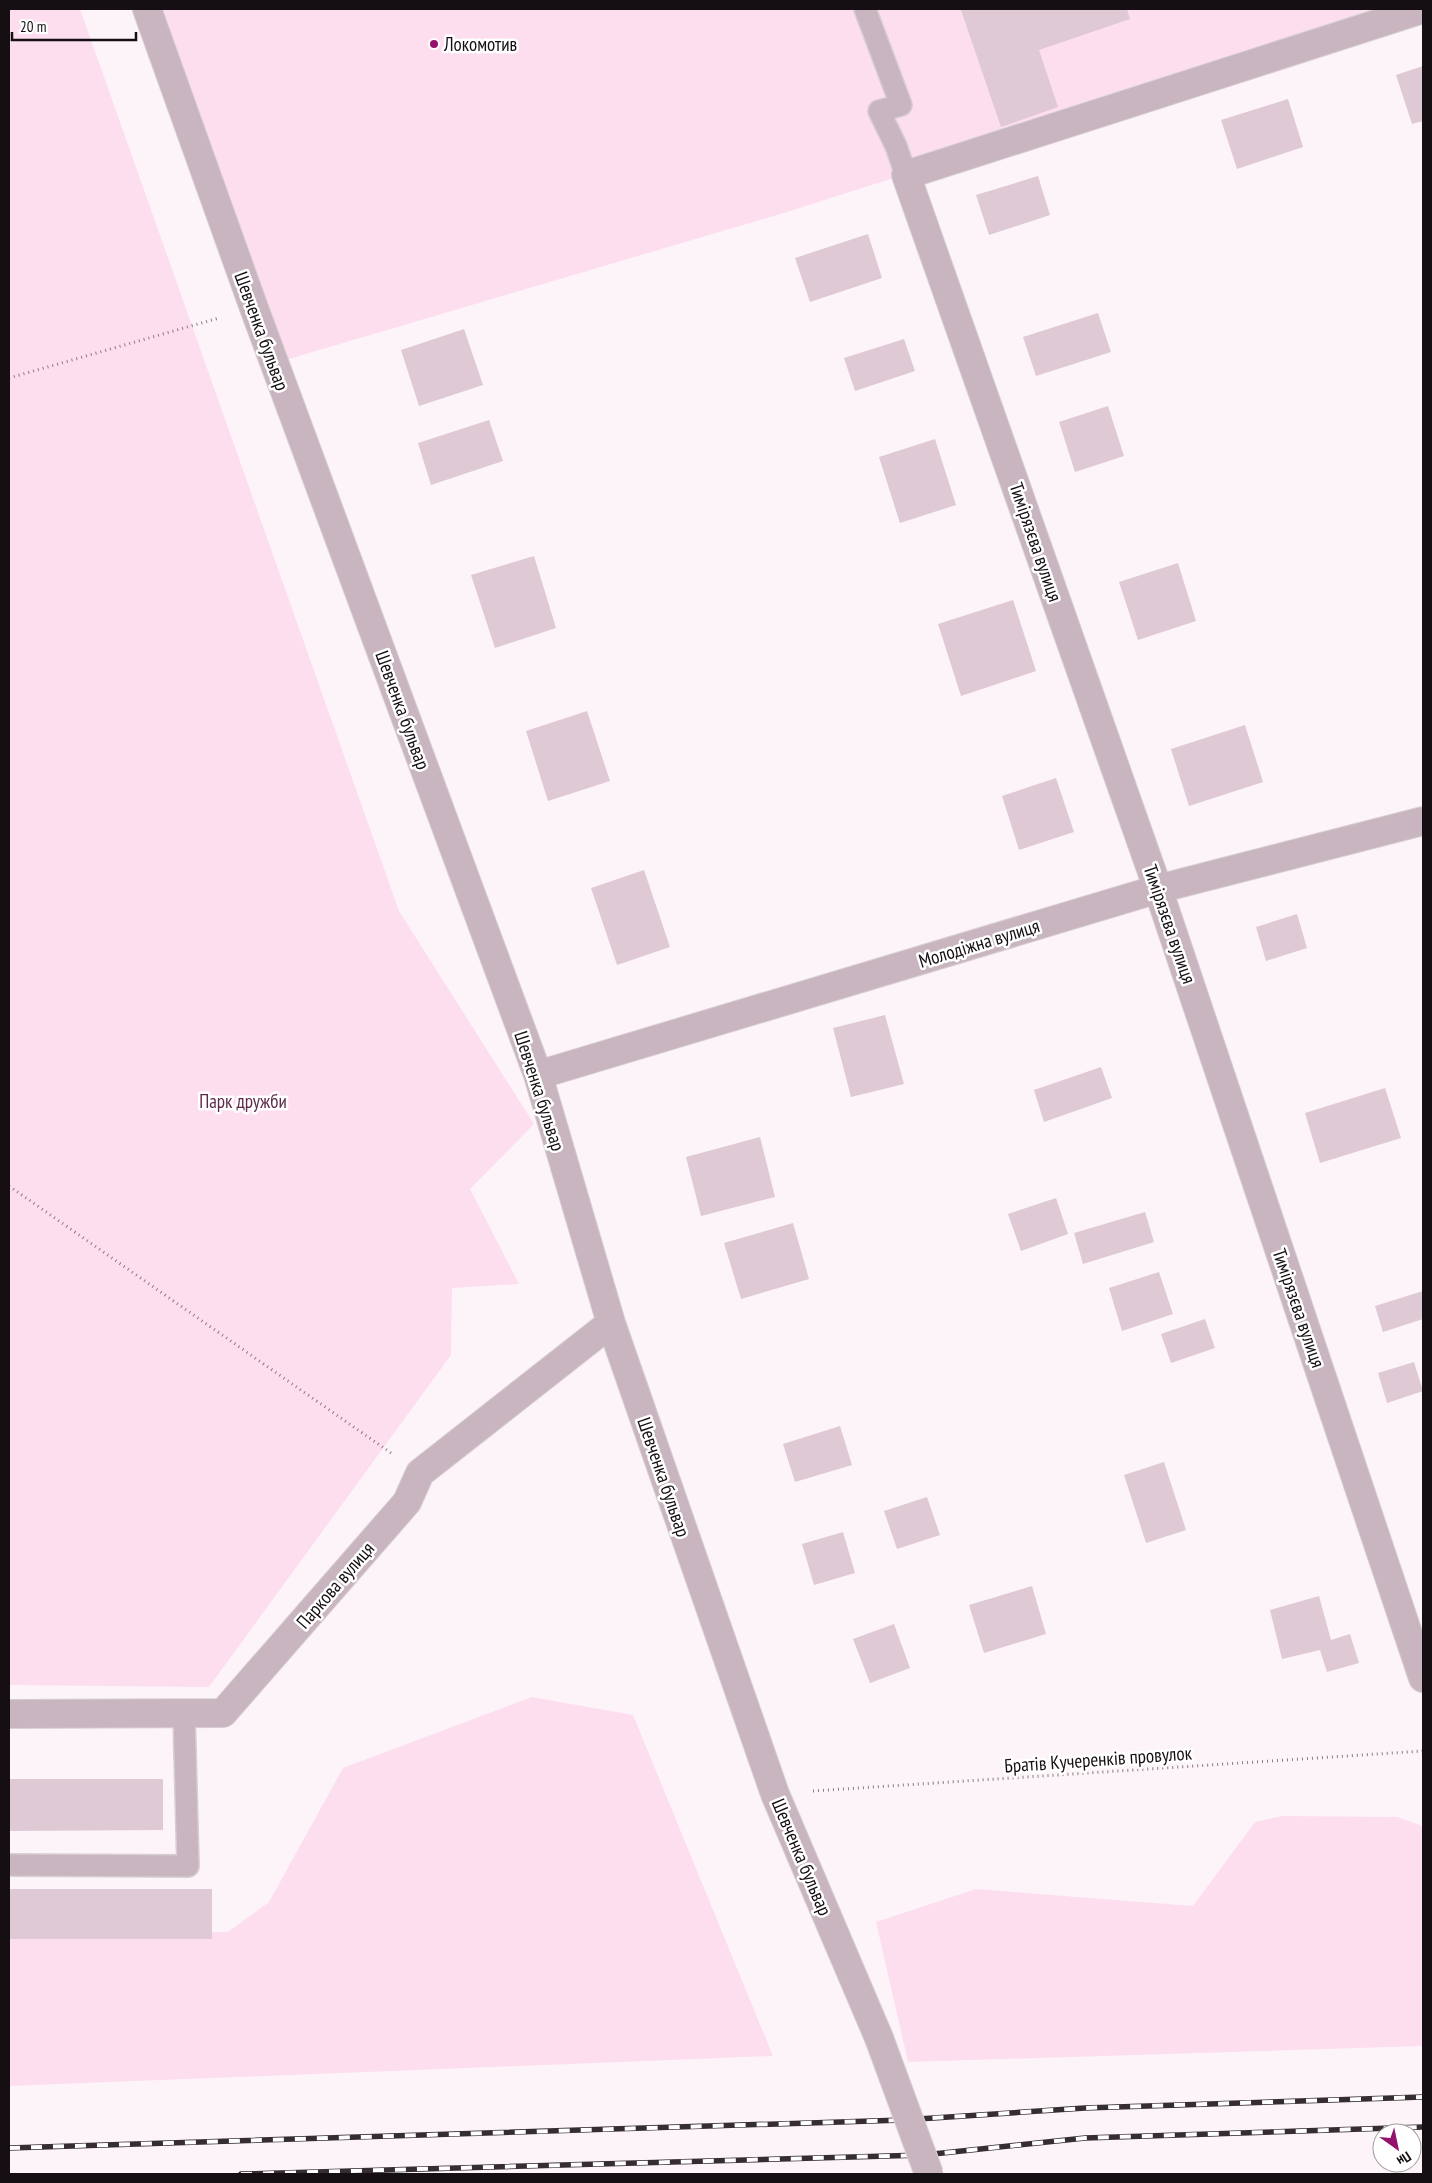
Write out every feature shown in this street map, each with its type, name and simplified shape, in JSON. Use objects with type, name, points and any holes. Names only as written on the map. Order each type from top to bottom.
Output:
[{"type":"street","name":"Шевченка бульвар","points":[[147,9],[254,308],[538,1075],[611,1323],[775,1794],[879,2038],[929,2174]]},
{"type":"street","points":[[906,175],[1423,9]]},
{"type":"street","name":"Тимірязєва вулиця","points":[[906,175],[1158,889],[1423,1678]]},
{"type":"street","name":"Молодіжна вулиця","points":[[538,1075],[1158,889],[1423,821]]},
{"type":"street","name":"Паркова вулиця","points":[[9,1714],[223,1713],[407,1502],[420,1473],[611,1323]]},
{"type":"lane","points":[[865,9],[902,104],[879,111],[896,146],[906,175]]},
{"type":"lane","points":[[9,1865],[188,1866],[184,1713]]},
{"type":"path","points":[[9,378],[254,308]]},
{"type":"path","points":[[9,1186],[420,1473]]},
{"type":"path","name":"Братів Кучеренків провулок","points":[[775,1794],[1423,1751]]},
{"type":"green space","name":"Парк дружби","points":[[9,9],[80,9],[399,911],[534,1124],[470,1189],[519,1284],[452,1288],[451,1355],[209,1687],[9,1685]]},
{"type":"green space","points":[[147,9],[1423,9],[787,212],[272,364]]},
{"type":"green space","points":[[532,1697],[633,1715],[773,2056],[9,2086],[9,1936],[228,1932],[269,1902],[343,1768]]},
{"type":"green space","points":[[1282,1816],[1397,1817],[1420,1825],[1423,1829],[1423,2046],[908,2062],[876,1922],[976,1889],[1193,1906],[1255,1822]]},
{"type":"building","points":[[1127,9],[1130,19],[1039,50],[1058,107],[1001,127],[961,10]]},
{"type":"building","points":[[1423,66],[1423,121],[1412,124],[1396,75]]},
{"type":"building","points":[[1288,99],[1303,147],[1237,169],[1221,120]]},
{"type":"building","points":[[1038,176],[1050,215],[989,235],[976,195]]},
{"type":"building","points":[[868,234],[882,278],[810,302],[795,258]]},
{"type":"building","points":[[1098,313],[1111,352],[1036,376],[1023,337]]},
{"type":"building","points":[[464,329],[483,385],[419,406],[401,350]]},
{"type":"building","points":[[904,339],[915,371],[855,391],[844,358]]},
{"type":"building","points":[[1108,406],[1124,456],[1075,472],[1059,422]]},
{"type":"building","points":[[489,420],[503,461],[431,485],[418,443]]},
{"type":"building","points":[[935,439],[956,505],[900,523],[879,457]]},
{"type":"building","points":[[534,556],[556,628],[495,648],[471,575]]},
{"type":"building","points":[[1178,563],[1196,621],[1138,640],[1119,582]]},
{"type":"building","points":[[1013,600],[1036,671],[961,696],[938,624]]},
{"type":"building","points":[[587,711],[610,781],[548,801],[526,731]]},
{"type":"building","points":[[1245,725],[1263,782],[1189,806],[1171,749]]},
{"type":"building","points":[[1056,778],[1074,832],[1019,850],[1002,796]]},
{"type":"building","points":[[644,870],[670,947],[617,965],[591,888]]},
{"type":"building","points":[[1297,914],[1307,948],[1266,961],[1256,927]]},
{"type":"building","points":[[885,1015],[904,1084],[851,1097],[833,1028]]},
{"type":"building","points":[[1101,1067],[1112,1098],[1044,1122],[1034,1090]]},
{"type":"building","points":[[1385,1088],[1401,1138],[1320,1163],[1305,1113]]},
{"type":"building","points":[[760,1137],[775,1197],[701,1216],[686,1157]]},
{"type":"building","points":[[1056,1198],[1068,1234],[1021,1251],[1008,1214]]},
{"type":"building","points":[[1145,1212],[1154,1242],[1083,1264],[1074,1233]]},
{"type":"building","points":[[793,1223],[809,1279],[741,1299],[724,1243]]},
{"type":"building","points":[[1159,1272],[1173,1314],[1122,1331],[1109,1288]]},
{"type":"building","points":[[1423,1291],[1423,1319],[1383,1332],[1375,1306]]},
{"type":"building","points":[[1205,1319],[1215,1348],[1171,1363],[1161,1334]]},
{"type":"building","points":[[1414,1362],[1423,1391],[1387,1403],[1378,1373]]},
{"type":"building","points":[[840,1426],[852,1465],[795,1482],[783,1444]]},
{"type":"building","points":[[1164,1462],[1186,1530],[1146,1543],[1124,1475]]},
{"type":"building","points":[[927,1497],[940,1535],[897,1549],[884,1511]]},
{"type":"building","points":[[843,1532],[855,1573],[814,1585],[802,1544]]},
{"type":"building","points":[[1032,1586],[1046,1634],[984,1653],[969,1605]]},
{"type":"building","points":[[1319,1596],[1331,1640],[1350,1634],[1359,1663],[1327,1672],[1320,1650],[1282,1659],[1270,1610]]},
{"type":"building","points":[[894,1624],[910,1668],[870,1683],[853,1639]]},
{"type":"building","points":[[9,1779],[163,1779],[163,1830],[9,1831]]},
{"type":"building","points":[[9,1889],[212,1889],[212,1939],[9,1939]]},
{"type":"railway","points":[[9,2148],[903,2120],[1085,2108],[1423,2097]]},
{"type":"railway","points":[[241,2174],[924,2155],[1085,2138],[1423,2127]]},
{"type":"place","name":"Локомотив","points":[[434,44]]}]
